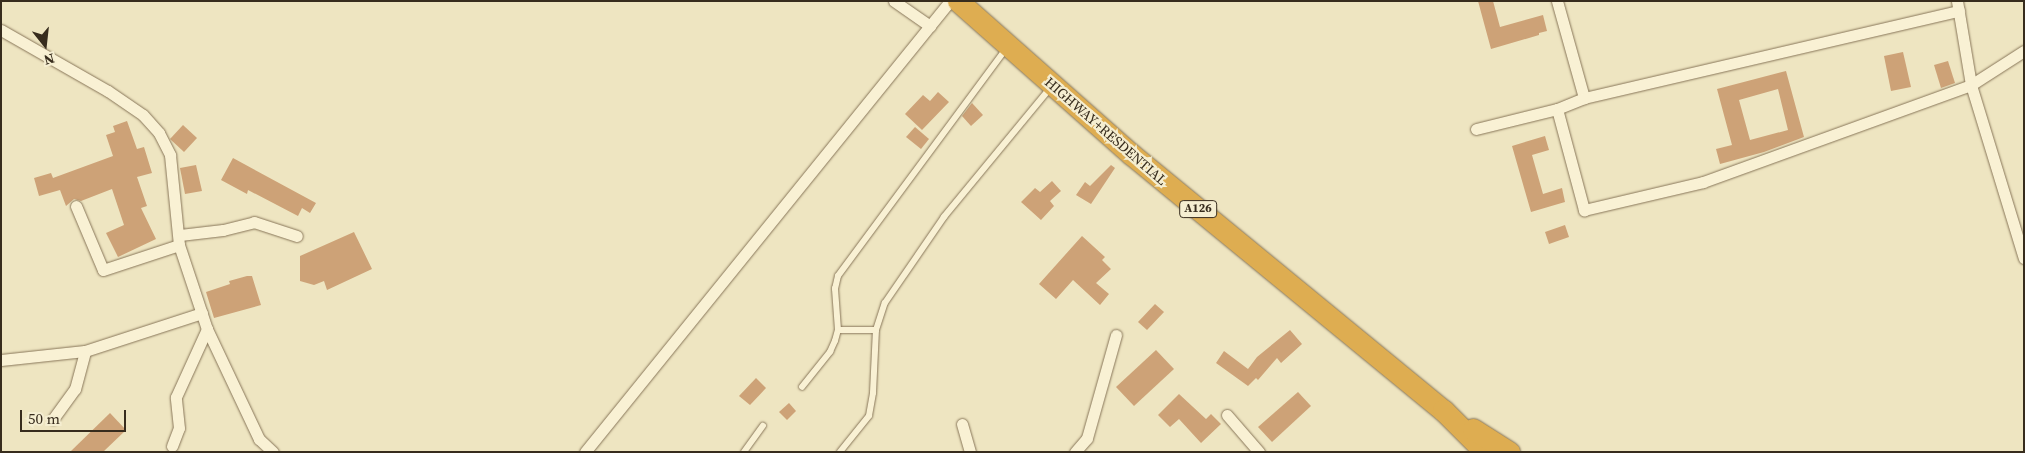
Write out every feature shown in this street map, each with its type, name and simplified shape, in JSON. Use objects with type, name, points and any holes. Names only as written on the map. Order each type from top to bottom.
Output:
[{"type":"highway","name":"HIGHWAY+RESDENTIAL","points":[[958,1],[1131,154],[1443,410]]},
{"type":"highway","name":"A126","points":[[1443,410],[1484,452]]},
{"type":"highway","name":"A126","points":[[1443,410],[1509,452]]},
{"type":"street","points":[[894,1],[930,26]]},
{"type":"street","points":[[584,452],[950,1]]},
{"type":"street","points":[[1557,1],[1584,98]]},
{"type":"street","points":[[1476,129],[1556,109],[1584,98],[1958,6],[1971,85],[2024,258]]},
{"type":"street","points":[[1,30],[108,91],[143,115],[160,133],[170,155],[179,240],[207,329],[259,439],[274,452]]},
{"type":"street","points":[[1556,109],[1584,210],[1703,182],[1971,85],[2024,51]]},
{"type":"street","points":[[76,206],[103,270],[179,240],[254,222],[297,236]]},
{"type":"street","points":[[1,360],[85,351],[202,313]]},
{"type":"street","points":[[173,450],[179,428],[176,397],[207,329]]},
{"type":"street","points":[[1075,452],[1088,438],[1116,335]]},
{"type":"street","points":[[53,419],[75,389],[85,351]]},
{"type":"street","points":[[1227,415],[1259,452]]},
{"type":"street","points":[[962,424],[970,452]]},
{"type":"lane","points":[[802,387],[830,352],[838,330],[835,289],[838,276],[1009,45]]},
{"type":"lane","points":[[840,452],[869,416],[873,393],[876,330],[885,303],[944,217],[1052,86]]},
{"type":"lane","points":[[838,330],[876,330]]},
{"type":"lane","points":[[744,452],[763,426]]},
{"type":"building","points":[[1478,1],[1493,1],[1500,27],[1543,15],[1547,31],[1491,49]]},
{"type":"building","points":[[1903,52],[1911,87],[1891,91],[1884,56]]},
{"type":"building","points":[[1948,61],[1955,83],[1941,88],[1934,65]]},
{"type":"building","points":[[1786,71],[1804,137],[1764,152],[1720,164],[1716,149],[1732,145],[1717,89]],"holes":[[[1778,89],[1788,130],[1750,140],[1739,100]]]},
{"type":"building","points":[[938,92],[949,102],[922,130],[905,114],[923,95],[930,101]]},
{"type":"building","points":[[972,103],[983,115],[971,126],[962,116]]},
{"type":"building","points":[[127,121],[137,149],[144,147],[152,173],[137,177],[147,206],[141,208],[156,239],[118,257],[106,233],[124,225],[112,189],[81,201],[74,199],[66,206],[60,190],[39,196],[34,178],[51,173],[53,178],[113,156],[106,135],[115,132],[113,126]]},
{"type":"building","points":[[183,125],[197,138],[184,152],[170,139]]},
{"type":"building","points":[[915,127],[929,139],[921,149],[906,137]]},
{"type":"building","points":[[1545,136],[1549,150],[1532,155],[1543,194],[1562,188],[1565,202],[1531,212],[1512,146]]},
{"type":"building","points":[[233,158],[316,203],[310,213],[302,208],[298,216],[248,190],[247,194],[221,180]]},
{"type":"building","points":[[196,165],[202,191],[185,194],[180,168]]},
{"type":"building","points":[[1111,165],[1115,168],[1091,204],[1076,195],[1085,182],[1090,186]]},
{"type":"building","points":[[1052,181],[1061,191],[1050,201],[1054,206],[1041,220],[1021,202],[1035,188],[1040,192]]},
{"type":"building","points":[[1565,225],[1569,237],[1549,244],[1545,232]]},
{"type":"building","points":[[354,232],[372,269],[327,290],[324,281],[314,285],[300,281],[300,256]]},
{"type":"building","points":[[1082,236],[1105,257],[1102,260],[1111,269],[1096,283],[1109,294],[1100,305],[1073,280],[1056,299],[1039,284]]},
{"type":"building","points":[[252,276],[261,305],[214,318],[206,292],[230,284],[229,281]]},
{"type":"building","points":[[1155,304],[1164,312],[1147,330],[1138,322]]},
{"type":"building","points":[[1290,330],[1302,344],[1281,363],[1277,358],[1258,380],[1256,378],[1248,386],[1216,363],[1224,351],[1248,369],[1257,357]]},
{"type":"building","points":[[1156,350],[1174,369],[1134,406],[1116,387]]},
{"type":"building","points":[[756,378],[766,388],[750,405],[739,396]]},
{"type":"building","points":[[1298,392],[1311,406],[1272,442],[1258,427]]},
{"type":"building","points":[[1179,394],[1206,419],[1211,414],[1221,424],[1201,443],[1179,419],[1170,427],[1158,415]]},
{"type":"building","points":[[789,403],[796,411],[787,420],[779,412]]},
{"type":"building","points":[[110,413],[126,430],[103,452],[70,452]]}]
